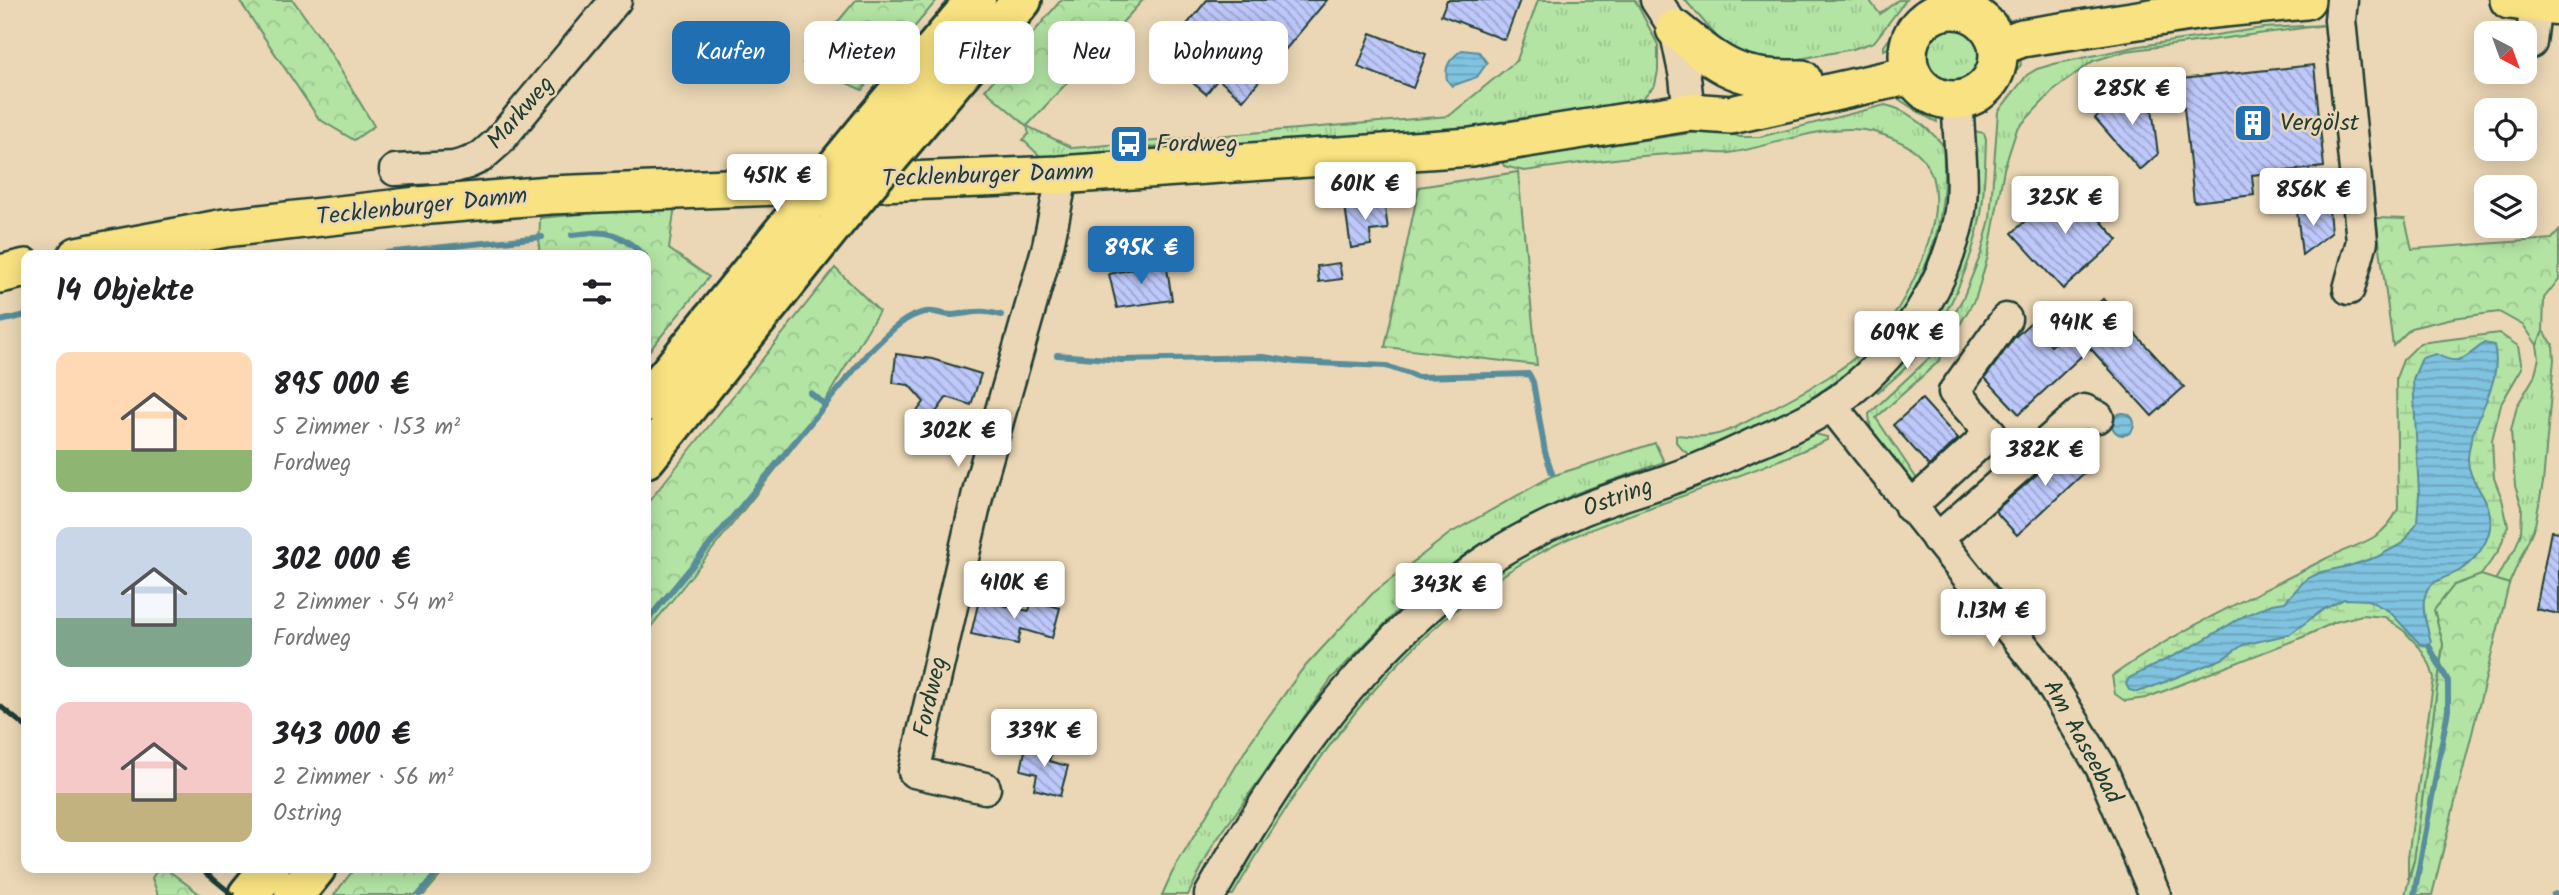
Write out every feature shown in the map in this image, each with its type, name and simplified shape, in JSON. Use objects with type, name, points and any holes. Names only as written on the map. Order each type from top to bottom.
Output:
[{"type":"highway","points":[[651,397],[822,211],[885,134],[976,0]]},
{"type":"highway","points":[[885,134],[1022,0]]},
{"type":"highway","points":[[651,451],[822,211]]},
{"type":"highway","points":[[273,886],[304,873]]},
{"type":"main road","points":[[1998,47],[2022,38],[2203,10],[2306,0]]},
{"type":"main road","points":[[1948,5],[1975,15],[1986,23],[1998,47],[1998,62],[1993,76],[1984,88],[1972,96],[1958,100],[1934,96],[1915,80],[1910,69],[1909,44],[1914,31],[1923,20],[1948,5]]},
{"type":"main road","points":[[1666,15],[1711,59],[1739,74],[1768,79],[1802,79]]},
{"type":"main road","name":"Tecklenburger Damm","points":[[1689,112],[1727,95],[1879,62],[1896,55],[1909,44]]},
{"type":"main road","name":"Tecklenburger Damm","points":[[109,250],[225,228],[418,206],[550,195],[1059,175],[1471,147],[1689,112],[1731,115],[1883,81],[1903,78],[1915,80]]},
{"type":"main road","points":[[0,274],[21,269]]},
{"type":"street","name":"Markweg","points":[[395,170],[454,167],[481,157],[498,142],[616,0]]},
{"type":"street","points":[[2342,0],[2340,20],[2362,241],[2349,289]]},
{"type":"street","points":[[2533,21],[2535,3]]},
{"type":"street","points":[[1666,15],[1685,77],[1689,112]]},
{"type":"street","name":"Ostring","points":[[1210,895],[1255,816],[1323,719],[1401,632],[1444,593],[1487,560],[1534,533],[1583,510],[1686,474],[1786,430],[1830,405],[1861,381],[1893,349],[1933,292],[1947,262],[1958,221],[1963,186],[1958,100]]},
{"type":"street","name":"Fordweg","points":[[985,788],[914,772],[980,484],[1048,246],[1059,192],[1059,175]]},
{"type":"street","points":[[1910,507],[1992,433],[1954,392],[2006,319]]},
{"type":"street","name":"Am Aaseebad","points":[[1830,405],[2043,671],[2101,767],[2155,895]]},
{"type":"street","points":[[1937,539],[2084,410],[2098,417]]},
{"type":"green space","points":[[239,0],[293,0],[328,49],[374,126],[354,140],[319,119]]},
{"type":"green space","points":[[856,0],[937,0],[920,21],[838,21]]},
{"type":"green space","points":[[1061,0],[1143,0],[1124,21],[1048,21],[1048,84],[1066,84],[1027,126],[985,90],[990,84],[1034,84],[1034,32]]},
{"type":"green space","points":[[1538,0],[1635,0],[1658,45],[1655,85],[1643,98],[1615,108],[1451,132],[1243,149],[1146,147],[1086,158],[1044,160],[1023,140],[1029,134],[1027,126],[1073,148],[1449,116],[1517,60]]},
{"type":"green space","points":[[1685,0],[1869,0],[1880,14],[1898,0],[1906,0],[1874,42],[1853,49],[1783,62],[1750,57],[1725,46]]},
{"type":"green space","points":[[1918,0],[1925,0],[1901,40],[1884,50],[1884,46]]},
{"type":"green space","points":[[1972,0],[1995,8],[2012,24],[1989,16]]},
{"type":"green space","points":[[1953,22],[1971,28],[1979,36],[1985,54],[1979,72],[1971,80],[1953,86],[1935,80],[1927,72],[1921,54],[1927,36],[1935,28]]},
{"type":"green space","points":[[2326,25],[2126,51],[2093,61],[2055,89],[2017,129],[2004,169],[1988,256],[1976,297],[1938,362],[1876,418],[1919,482],[1902,485],[1873,448],[1869,414],[1929,358],[1963,298],[1981,254],[1990,219],[1998,112],[2027,75],[2054,64],[2139,46],[2264,28]]},
{"type":"green space","points":[[2020,58],[2021,65],[1993,101],[1974,117],[1976,103],[1996,84],[2003,70]]},
{"type":"green space","points":[[849,84],[867,84],[862,90]]},
{"type":"green space","points":[[1916,93],[1933,108],[1937,122],[1892,94]]},
{"type":"green space","points":[[1885,105],[1910,115],[1943,145],[1944,189],[1937,230],[1924,269],[1904,308],[1870,352],[1826,388],[1777,417],[1710,450],[1697,455],[1688,453],[1676,442],[1676,435],[1708,436],[1725,432],[1743,423],[1826,378],[1856,357],[1882,331],[1906,295],[1917,272],[1933,224],[1933,179],[1924,160],[1914,150],[1887,136],[1857,129],[1839,129],[1729,153],[1639,156],[1524,171],[1504,166],[1502,161],[1718,129],[1740,137],[1760,137]]},
{"type":"green space","points":[[1974,131],[1984,133],[1986,139],[1981,214],[1971,255],[1954,296],[1933,334],[1903,370],[1878,392],[1874,387],[1974,213],[1977,174]]},
{"type":"green space","points":[[1518,172],[1537,365],[1385,347],[1419,187]]},
{"type":"green space","points":[[675,205],[669,249],[709,277],[651,349],[651,250],[539,250],[540,218]]},
{"type":"green space","points":[[2376,218],[2405,219],[2412,249],[2552,239],[2559,231],[2559,279],[2544,298],[2543,331],[2537,345],[2524,326],[2499,312],[2453,318],[2411,328],[2393,346]]},
{"type":"green space","points":[[835,268],[879,311],[810,426],[651,627],[651,499]]},
{"type":"green space","points":[[2543,331],[2553,344],[2554,359],[2543,483],[2535,525],[2509,584],[2495,580],[2515,549],[2521,533],[2522,507],[2515,486],[2511,431],[2517,406],[2534,377],[2539,358],[2537,345]]},
{"type":"green space","points":[[2499,333],[2518,346],[2522,368],[2501,404],[2492,440],[2494,478],[2508,526],[2499,550],[2481,575],[2454,585],[2434,610],[2443,644],[2414,860],[2408,879],[2408,857],[2434,678],[2420,648],[2404,631],[2385,617],[2362,615],[2335,622],[2146,698],[2125,701],[2115,694],[2112,676],[2190,628],[2382,531],[2398,509],[2396,378],[2403,360],[2420,343]]},
{"type":"green space","points":[[1807,432],[1827,437],[1827,440],[1568,539],[1502,575],[1454,611],[1410,652],[1369,696],[1331,743],[1296,793],[1233,895],[1222,895],[1234,872],[1353,701],[1412,636],[1490,571],[1587,521]]},
{"type":"green space","points":[[1655,443],[1664,462],[1574,494],[1484,542],[1406,602],[1332,678],[1213,845],[1188,895],[1162,895],[1172,873],[1251,741],[1301,671],[1372,594],[1449,534],[1552,476]]},
{"type":"green space","points":[[2481,575],[2509,584],[2432,895],[2405,895],[2414,860],[2443,644],[2434,610],[2454,585]]},
{"type":"green space","points":[[155,873],[172,873],[201,895],[158,895],[152,878]]},
{"type":"green space","points":[[351,873],[443,873],[424,895],[334,895]]},
{"type":"water","points":[[1462,50],[1479,52],[1487,63],[1477,77],[1452,86],[1446,75],[1448,66]]},
{"type":"water","points":[[2484,343],[2494,345],[2495,374],[2470,443],[2468,458],[2472,476],[2489,508],[2490,528],[2483,547],[2474,558],[2459,571],[2437,581],[2426,593],[2424,611],[2431,642],[2429,646],[2420,644],[2389,611],[2368,600],[2344,599],[2324,609],[2290,634],[2243,645],[2222,659],[2147,689],[2137,692],[2129,690],[2126,684],[2129,678],[2195,645],[2244,616],[2272,604],[2285,602],[2305,580],[2321,572],[2377,557],[2403,543],[2417,523],[2419,494],[2413,379],[2422,358],[2436,354],[2451,360],[2462,359]]},
{"type":"water","points":[[2123,413],[2133,420],[2134,424],[2127,434],[2123,435],[2113,428],[2112,424],[2119,414]]},
{"type":"building","points":[[1207,0],[1327,0],[1288,46],[1288,21],[1190,21]]},
{"type":"building","points":[[1447,0],[1520,0],[1505,40],[1441,15]]},
{"type":"building","points":[[1371,33],[1426,54],[1413,88],[1358,67]]},
{"type":"building","name":"Vergölst","points":[[2314,65],[2324,167],[2252,175],[2254,195],[2194,202],[2181,79]]},
{"type":"building","points":[[1194,84],[1214,84],[1206,94]]},
{"type":"building","points":[[1224,84],[1256,84],[1243,100]]},
{"type":"building","points":[[2150,92],[2158,154],[2140,170],[2095,118],[2120,96]]},
{"type":"building","points":[[2067,183],[2118,240],[2063,289],[2012,233]]},
{"type":"building","points":[[1384,201],[1388,229],[1370,231],[1371,245],[1351,248],[1345,206]]},
{"type":"building","points":[[2329,209],[2331,233],[2302,255],[2297,211]]},
{"type":"building","points":[[1166,262],[1172,300],[1117,308],[1109,274]]},
{"type":"building","points":[[1339,263],[1342,279],[1319,282],[1317,266]]},
{"type":"building","points":[[2103,299],[2184,387],[2152,416],[2090,348],[2019,414],[1985,378],[2014,338],[2030,323],[2051,346]]},
{"type":"building","points":[[896,354],[932,359],[981,374],[971,405],[947,397],[921,433],[908,423],[924,402],[909,385],[893,383]]},
{"type":"building","points":[[1922,399],[1958,439],[1929,466],[1893,425]]},
{"type":"building","points":[[2075,441],[2095,463],[2017,535],[1995,511]]},
{"type":"building","points":[[2551,531],[2559,532],[2559,614],[2536,609]]},
{"type":"building","points":[[979,600],[1029,611],[1032,600],[1060,608],[1052,638],[1021,629],[1018,644],[971,634]]},
{"type":"building","points":[[1027,741],[1053,748],[1049,761],[1068,766],[1060,796],[1034,789],[1037,774],[1021,770]]},
{"type":"waterway","points":[[572,235],[612,234],[638,250]]},
{"type":"waterway","points":[[414,250],[542,237]]},
{"type":"waterway","points":[[651,616],[868,353],[894,328],[909,318],[929,312],[952,315],[981,312],[1001,315]]},
{"type":"waterway","points":[[0,321],[21,316]]},
{"type":"waterway","points":[[1057,355],[1121,360],[1264,357],[1295,362],[1386,366],[1418,377],[1529,374],[1552,473]]},
{"type":"waterway","points":[[810,393],[826,405]]},
{"type":"waterway","points":[[2414,895],[2448,710],[2448,681],[2429,646]]},
{"type":"waterway","points":[[419,895],[437,873]]},
{"type":"waterway","points":[[2553,895],[2559,893]]},
{"type":"railway","points":[[0,706],[21,723]]},
{"type":"railway","points":[[206,873],[233,895]]},
{"type":"place","name":"Vergölst","points":[[2253,123]]},
{"type":"place","name":"Fordweg","points":[[1129,144]]}]
